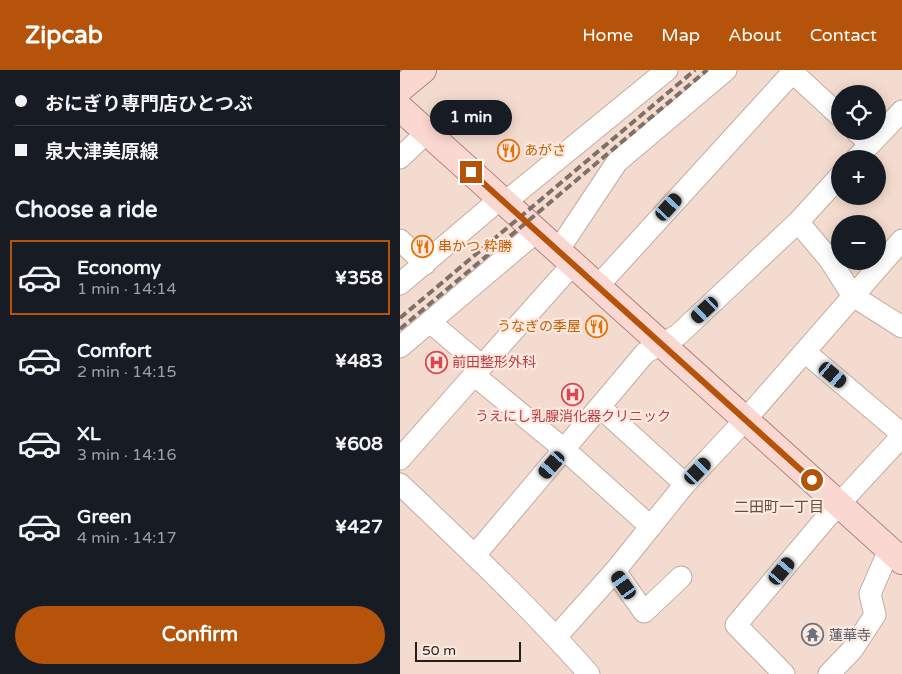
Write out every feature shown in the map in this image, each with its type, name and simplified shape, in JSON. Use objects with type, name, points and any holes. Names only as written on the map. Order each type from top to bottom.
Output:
[{"type":"main road","points":[[400,89],[423,70]]},
{"type":"main road","points":[[400,108],[896,556]]},
{"type":"street","points":[[400,284],[667,70]]},
{"type":"street","points":[[400,459],[478,371],[565,258],[617,162],[726,70]]},
{"type":"street","points":[[598,286],[792,71],[831,108]]},
{"type":"street","points":[[861,144],[902,111]]},
{"type":"street","points":[[400,158],[426,133]]},
{"type":"street","points":[[475,555],[646,353],[660,343],[678,335],[798,222],[831,186]]},
{"type":"street","points":[[798,222],[830,260],[853,296],[902,326]]},
{"type":"street","points":[[400,347],[536,232]]},
{"type":"street","points":[[400,240],[425,264]]},
{"type":"street","points":[[556,637],[615,571],[685,484],[746,419],[902,240]]},
{"type":"street","points":[[430,322],[478,371],[650,527]]},
{"type":"street","points":[[784,674],[736,625],[838,505],[901,438],[805,352]]},
{"type":"street","points":[[600,407],[685,484]]},
{"type":"street","points":[[400,484],[475,555],[556,637],[589,674]]},
{"type":"street","points":[[829,674],[852,650],[875,615],[870,594],[896,556]]},
{"type":"street","points":[[615,571],[644,612],[681,577]]},
{"type":"railway","points":[[400,318],[695,70]]},
{"type":"railway","points":[[400,329],[707,70]]},
{"type":"place","name":"あがさ","points":[[508,150]]},
{"type":"place","name":"串かつ 粋勝","points":[[422,246]]},
{"type":"place","name":"うなぎの季屋","points":[[597,326]]},
{"type":"place","name":"前田整形外科","points":[[436,362]]},
{"type":"place","name":"うえにし乳腺消化器クリニック","points":[[573,394]]},
{"type":"place","name":"蓮華寺","points":[[813,635]]},
{"type":"district","name":"二田町一丁目","points":[[779,507]]},
{"type":"route","points":[[471,172],[812,480]]}]
